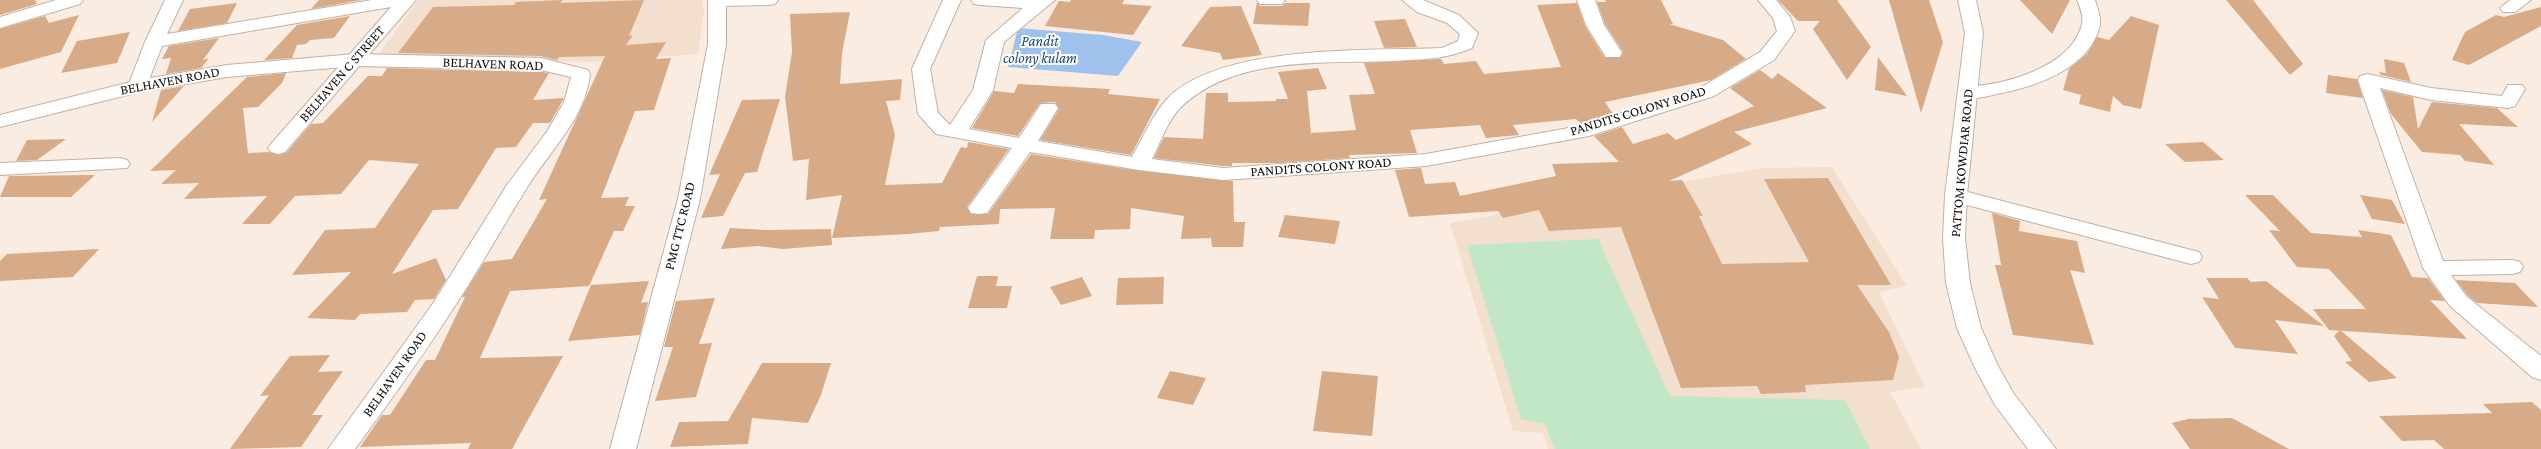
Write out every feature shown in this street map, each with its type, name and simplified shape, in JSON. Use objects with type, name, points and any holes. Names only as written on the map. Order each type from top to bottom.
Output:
[{"type":"street","points":[[0,23],[74,0]]},
{"type":"street","points":[[138,86],[154,42],[174,0]]},
{"type":"street","points":[[154,42],[403,0]]},
{"type":"street","name":"BELHAVEN C STREET","points":[[278,148],[407,0]]},
{"type":"street","points":[[717,1],[769,0]]},
{"type":"street","name":"PANDITS COLONY ROAD","points":[[952,0],[922,69],[928,114],[944,130],[1026,143],[1139,164],[1223,174],[1426,160],[1589,130],[1707,92],[1767,56],[1786,31],[1781,17],[1767,0]]},
{"type":"street","points":[[980,0],[1043,2]]},
{"type":"street","points":[[1266,0],[1276,0]]},
{"type":"street","points":[[1139,164],[1153,135],[1174,103],[1222,73],[1251,65],[1298,60],[1445,52],[1466,44],[1470,33],[1453,19],[1423,8],[1411,0]]},
{"type":"street","points":[[1586,0],[1595,24],[1613,53]]},
{"type":"street","name":"PATTOM KOWDIAR ROAD","points":[[1967,0],[1974,33],[1956,195],[1954,238],[1958,282],[1969,328],[2004,399],[2043,449]]},
{"type":"street","points":[[1968,93],[1996,91],[2050,72],[2081,45],[2091,23],[2086,0]]},
{"type":"street","name":"PMG TTC ROAD","points":[[623,449],[689,198],[717,44],[717,1]]},
{"type":"street","points":[[957,133],[983,90],[996,40],[1014,23],[1043,2]]},
{"type":"street","name":"BELHAVEN ROAD","points":[[5,119],[138,86],[227,71],[355,60],[541,64],[581,74],[581,84],[561,126],[518,184],[471,264],[382,394],[341,449]]},
{"type":"street","points":[[2515,89],[2508,102],[2431,94],[2367,80],[2434,268],[2458,301],[2535,364],[2541,371]]},
{"type":"street","points":[[979,208],[1026,143],[1048,108]]},
{"type":"street","points":[[0,169],[120,164]]},
{"type":"street","points":[[1956,195],[2191,257]]},
{"type":"street","points":[[2434,268],[2512,267]]},
{"type":"shaded area","points":[[419,0],[702,0],[704,12],[698,54],[589,62],[377,56]]},
{"type":"shaded area","points":[[1832,167],[1907,286],[1879,292],[1925,387],[1890,392],[1921,449],[1548,449],[1543,433],[1513,431],[1450,223],[1761,168]]},
{"type":"green space","points":[[1598,239],[1670,396],[1845,400],[1870,449],[1555,449],[1545,424],[1521,419],[1467,245]]},
{"type":"water","name":"Pandit colony kulam","points":[[1018,28],[1103,35],[1142,42],[1118,76],[1008,67]]},
{"type":"building","points":[[0,0],[35,0],[37,4],[0,15]]},
{"type":"building","points":[[319,0],[361,0],[311,9]]},
{"type":"building","points":[[563,0],[560,3],[644,0],[629,36],[633,35],[626,45],[666,42],[656,59],[671,58],[654,110],[635,111],[601,198],[629,197],[625,206],[635,206],[623,231],[614,231],[589,286],[510,291],[480,358],[563,356],[512,449],[468,449],[471,443],[360,447],[382,415],[390,415],[426,360],[435,360],[465,297],[462,297],[484,262],[512,259],[547,199],[539,200],[605,56],[559,57],[557,60],[541,56],[398,53],[433,7],[514,5],[516,2]]},
{"type":"building","points":[[1071,0],[1124,0],[1122,4],[1152,6],[1133,35],[1045,26],[1059,1],[1070,2]]},
{"type":"building","points":[[1605,0],[1661,0],[1673,24],[1669,24],[1723,40],[1746,59],[1711,80],[1605,102],[1613,114],[1585,124],[1581,124],[1576,119],[1513,125],[1519,135],[1486,138],[1480,125],[1410,130],[1417,153],[1349,155],[1350,158],[1279,163],[1232,163],[1232,166],[1154,158],[1164,137],[1203,139],[1206,93],[1228,93],[1228,102],[1276,101],[1276,99],[1288,99],[1278,72],[1318,68],[1327,89],[1307,91],[1311,133],[1356,130],[1349,95],[1375,94],[1364,63],[1441,59],[1444,64],[1476,61],[1484,74],[1561,67],[1537,5],[1577,3],[1585,26],[1605,58],[1620,58],[1623,52],[1605,24],[1597,2],[1606,2]]},
{"type":"building","points":[[1778,0],[1837,0],[1871,47],[1847,80],[1813,29],[1820,21],[1798,21]]},
{"type":"building","points":[[1889,0],[1929,0],[1943,42],[1921,113]]},
{"type":"building","points":[[2020,0],[2070,0],[2052,34]]},
{"type":"building","points":[[2226,0],[2253,0],[2303,64],[2290,75]]},
{"type":"building","points":[[1257,2],[1260,6],[1282,6],[1285,3],[1310,3],[1308,26],[1253,24]]},
{"type":"building","points":[[237,3],[227,23],[178,31],[190,9]]},
{"type":"building","points":[[1241,6],[1262,55],[1223,60],[1220,53],[1181,46],[1210,7]]},
{"type":"building","points":[[2541,7],[2541,26],[2469,65],[2452,60],[2465,32],[2496,15],[2504,17]]},
{"type":"building","points":[[850,12],[842,53],[840,84],[902,79],[900,100],[886,101],[895,135],[885,185],[942,183],[961,147],[967,148],[968,142],[1009,149],[967,207],[971,214],[988,214],[1031,154],[1139,171],[1233,181],[1234,222],[1245,222],[1243,247],[1212,247],[1211,238],[1181,239],[1184,216],[1131,208],[1130,229],[1095,230],[1094,239],[1050,239],[1055,208],[1000,209],[999,224],[940,227],[939,231],[908,234],[832,238],[842,195],[806,200],[809,159],[793,161],[785,97],[792,52],[790,14]]},
{"type":"building","points":[[79,15],[61,52],[0,69],[0,29],[45,16],[49,23]]},
{"type":"building","points":[[350,16],[334,38],[310,40],[306,44],[297,45],[292,58],[264,60],[297,25]]},
{"type":"building","points":[[2131,16],[2159,25],[2141,109],[2123,105],[2113,96],[2110,112],[2079,104],[2081,95],[2063,90],[2069,69],[2087,54],[2097,37],[2109,40]]},
{"type":"building","points":[[1405,19],[1417,47],[1384,48],[1374,21]]},
{"type":"building","points":[[130,32],[117,63],[61,73],[77,41]]},
{"type":"building","points":[[219,38],[203,60],[209,58],[201,68],[166,74],[171,58],[162,59],[169,46]]},
{"type":"building","points":[[1878,57],[1907,96],[1875,90]]},
{"type":"building","points":[[2384,59],[2404,63],[2411,82],[2381,75],[2379,72],[2386,73]]},
{"type":"building","points":[[387,68],[549,73],[533,100],[564,98],[550,123],[533,123],[516,147],[496,148],[458,209],[433,210],[392,274],[436,258],[446,280],[434,299],[415,300],[407,312],[360,314],[355,320],[307,318],[351,272],[292,275],[325,230],[375,228],[419,164],[369,160],[341,194],[295,196],[270,224],[242,224],[267,196],[184,199],[199,183],[161,184],[176,170],[150,171],[247,77],[286,73],[282,83],[258,107],[243,108],[248,153],[269,152],[278,155],[286,153],[311,124],[323,123],[368,76],[382,76]]},
{"type":"building","points":[[1760,70],[1772,79],[1778,73],[1827,108],[1734,132],[1752,144],[1669,181],[1682,180],[1703,216],[1699,216],[1722,264],[1809,262],[1764,179],[1828,178],[1891,285],[1857,285],[1889,332],[1899,357],[1893,380],[1805,385],[1806,392],[1761,394],[1757,386],[1681,388],[1621,227],[1549,231],[1539,210],[1503,218],[1498,211],[1409,217],[1395,170],[1421,168],[1425,184],[1455,182],[1460,196],[1556,176],[1552,164],[1619,162],[1594,136],[1622,127],[1633,144],[1668,133],[1676,140],[1754,106],[1730,88]]},
{"type":"building","points":[[2328,75],[2357,79],[2363,98],[2326,93]]},
{"type":"building","points":[[1018,84],[1110,89],[1108,94],[1160,99],[1131,155],[1040,140],[1059,109],[1055,102],[1040,103],[1018,136],[972,128],[994,91],[1014,93]]},
{"type":"building","points":[[184,86],[152,122],[161,90]]},
{"type":"building","points":[[2382,90],[2413,97],[2418,129],[2432,102],[2497,108],[2518,127],[2459,124],[2494,165],[2465,161],[2460,155],[2422,152],[2391,114]]},
{"type":"building","points":[[780,99],[757,172],[745,173],[723,216],[701,218],[720,174],[709,175],[742,100]]},
{"type":"building","points":[[66,139],[37,160],[16,161],[27,140]]},
{"type":"building","points":[[2203,142],[2224,160],[2185,162],[2165,144]]},
{"type":"building","points":[[95,175],[71,197],[0,197],[9,176]]},
{"type":"building","points":[[2245,195],[2273,195],[2311,233],[2362,237],[2358,230],[2391,235],[2412,277],[2428,278],[2445,301],[2430,300],[2467,339],[2329,330],[2313,309],[2366,309],[2329,269],[2297,267],[2269,230],[2280,231]]},
{"type":"building","points":[[2360,195],[2392,200],[2405,224],[2372,219]]},
{"type":"building","points":[[1992,213],[2020,221],[2019,231],[2077,241],[2085,273],[2070,270],[2094,345],[2013,335],[1995,265],[2001,265]]},
{"type":"building","points":[[1285,215],[1340,221],[1335,244],[1278,237]]},
{"type":"building","points":[[730,228],[767,230],[831,229],[832,245],[783,249],[758,246],[721,249]]},
{"type":"building","points":[[99,249],[73,277],[0,281],[0,261],[7,254]]},
{"type":"building","points":[[977,276],[998,276],[996,286],[1012,286],[1007,308],[968,308]]},
{"type":"building","points":[[1082,277],[1092,296],[1061,305],[1050,287]]},
{"type":"building","points":[[1164,277],[1163,304],[1116,305],[1118,278]]},
{"type":"building","points":[[2206,278],[2247,278],[2251,282],[2266,281],[2324,326],[2275,320],[2298,354],[2235,348],[2202,297],[2219,299]]},
{"type":"building","points":[[2456,280],[2515,283],[2538,307],[2477,303],[2467,295]]},
{"type":"building","points":[[649,281],[641,303],[648,302],[640,335],[568,341],[591,285]]},
{"type":"building","points":[[715,298],[699,344],[712,343],[696,397],[655,401],[673,347],[664,347],[676,301]]},
{"type":"building","points":[[2340,330],[2397,378],[2369,382],[2345,362],[2352,361],[2334,336]]},
{"type":"building","points":[[330,355],[318,372],[343,371],[312,415],[323,415],[301,447],[230,449],[269,395],[260,396],[290,356]]},
{"type":"building","points":[[762,363],[831,363],[821,395],[808,423],[752,418],[748,444],[670,447],[679,422],[728,421]]},
{"type":"building","points":[[1170,371],[1206,378],[1193,405],[1157,398]]},
{"type":"building","points":[[1322,371],[1378,376],[1372,436],[1313,431]]},
{"type":"building","points":[[2532,402],[2541,410],[2541,449],[2444,449],[2434,440],[2402,441],[2379,416],[2492,413],[2483,404]]},
{"type":"building","points":[[2232,418],[2289,449],[2190,449],[2172,423],[2188,419]]}]
